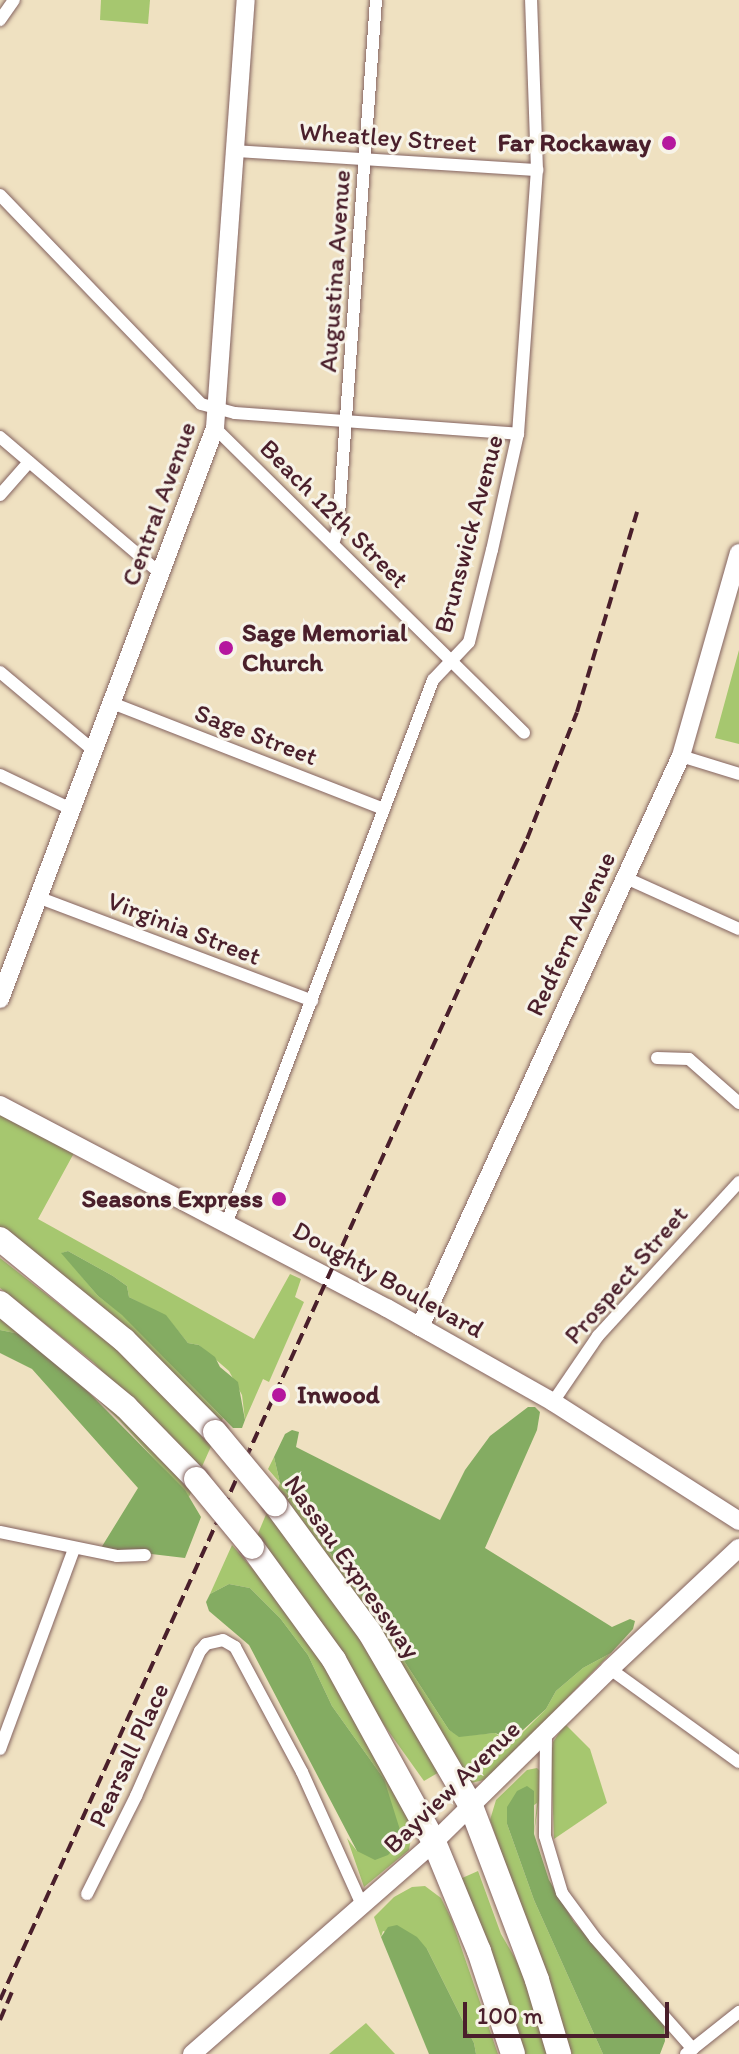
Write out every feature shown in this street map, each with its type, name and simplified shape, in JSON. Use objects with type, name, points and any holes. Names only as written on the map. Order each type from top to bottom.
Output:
[{"type":"highway","name":"Nassau Expressway","points":[[0,1239],[124,1340],[215,1432],[275,1504],[370,1633],[471,1806],[537,1980],[559,2054]]},
{"type":"highway","points":[[0,1303],[126,1407],[196,1479],[252,1547],[334,1660],[434,1842],[479,1951],[513,2054]]},
{"type":"street","points":[[0,20],[14,0]]},
{"type":"street","name":"Central Avenue","points":[[0,999],[162,575],[217,418],[246,0]]},
{"type":"street","name":"Augustina Avenue","points":[[333,544],[338,529],[376,0]]},
{"type":"street","name":"Brunswick Avenue","points":[[227,1222],[433,680],[469,642],[518,434],[537,170],[531,0]]},
{"type":"street","name":"Wheatley Street","points":[[235,151],[537,170]]},
{"type":"street","name":"Beach 12th Street","points":[[0,195],[217,418],[333,544],[524,733]]},
{"type":"street","points":[[217,418],[346,422],[518,434]]},
{"type":"street","points":[[0,437],[162,575]]},
{"type":"street","points":[[0,495],[29,462]]},
{"type":"street","name":"Redfern Avenue","points":[[420,1327],[681,756],[739,553]]},
{"type":"street","points":[[0,672],[94,751]]},
{"type":"street","name":"Sage Street","points":[[112,703],[384,809]]},
{"type":"street","points":[[681,756],[739,774]]},
{"type":"street","points":[[0,775],[73,810]]},
{"type":"street","points":[[626,878],[739,929]]},
{"type":"street","name":"Virginia Street","points":[[40,898],[312,1001]]},
{"type":"street","points":[[657,1058],[689,1059],[739,1103]]},
{"type":"street","name":"Doughty Boulevard","points":[[0,1105],[227,1222],[420,1327],[553,1402],[739,1521]]},
{"type":"street","name":"Prospect Street","points":[[553,1402],[598,1336],[739,1182]]},
{"type":"street","points":[[0,1532],[117,1556],[145,1555]]},
{"type":"street","name":"Bayview Avenue","points":[[192,2054],[434,1842],[610,1669],[739,1548]]},
{"type":"street","points":[[0,1749],[5,1724],[74,1549]]},
{"type":"street","name":"Pearsall Place","points":[[87,1894],[136,1796],[200,1651],[215,1640],[235,1647],[306,1781],[363,1907]]},
{"type":"street","points":[[610,1669],[739,1762]]},
{"type":"street","points":[[546,1734],[545,1836],[562,1893],[595,1938],[690,2051],[739,2012]]},
{"type":"green space","points":[[101,0],[150,0],[148,24],[100,20]]},
{"type":"green space","points":[[739,650],[739,744],[715,738]]},
{"type":"green space","points":[[0,1108],[74,1153],[38,1219],[254,1339],[290,1274],[301,1279],[295,1297],[304,1302],[269,1382],[263,1379],[245,1420],[242,1395],[229,1371],[199,1345],[188,1343],[166,1316],[129,1297],[127,1286],[113,1276],[68,1251],[62,1253],[98,1296],[122,1314],[223,1418],[217,1431],[72,1286],[0,1227]]},
{"type":"green space","points":[[68,1251],[127,1286],[129,1297],[166,1315],[188,1343],[199,1345],[215,1357],[220,1367],[238,1382],[245,1420],[242,1428],[233,1428],[122,1315],[98,1296],[61,1253]]},
{"type":"green space","points":[[0,1258],[134,1363],[213,1442],[200,1471],[93,1362],[0,1288]]},
{"type":"green space","points":[[0,1310],[42,1345],[25,1335],[0,1330]]},
{"type":"green space","points":[[0,1330],[25,1335],[42,1345],[185,1490],[201,1517],[185,1558],[101,1548],[138,1488],[32,1369],[0,1353]]},
{"type":"green space","points":[[42,1345],[193,1488],[189,1497],[120,1421]]},
{"type":"green space","points":[[528,1407],[535,1407],[540,1412],[537,1430],[485,1548],[612,1627],[630,1619],[635,1621],[633,1629],[611,1653],[583,1668],[556,1691],[546,1709],[512,1740],[495,1733],[459,1737],[449,1730],[369,1607],[280,1483],[274,1457],[285,1434],[292,1430],[299,1432],[296,1447],[440,1520],[465,1470],[490,1436]]},
{"type":"green space","points":[[274,1457],[280,1483],[268,1469]]},
{"type":"green space","points":[[280,1483],[369,1607],[449,1730],[459,1736],[495,1733],[505,1740],[521,1734],[546,1709],[556,1691],[583,1668],[611,1653],[488,1779],[467,1784],[274,1498]]},
{"type":"green space","points":[[270,1505],[299,1542],[441,1771],[424,1781],[254,1543]]},
{"type":"green space","points":[[232,1545],[309,1634],[414,1821],[409,1850],[364,1887],[347,1838],[357,1851],[384,1779],[332,1706],[308,1655],[280,1618],[250,1588],[229,1584],[210,1594]]},
{"type":"green space","points":[[229,1584],[250,1588],[280,1618],[308,1655],[332,1706],[384,1779],[401,1833],[396,1847],[388,1855],[375,1860],[357,1851],[249,1645],[209,1611],[206,1602],[210,1594]]},
{"type":"green space","points":[[565,1724],[590,1749],[607,1803],[554,1839],[551,1756],[553,1742]]},
{"type":"green space","points":[[537,1768],[540,1771],[539,1800],[534,1833],[537,1803],[507,1824],[534,1900],[603,2054],[572,2054],[490,1820],[496,1800],[527,1770]]},
{"type":"green space","points":[[527,1786],[534,1791],[534,1834],[549,1880],[574,1922],[664,2023],[665,2041],[660,2054],[603,2054],[534,1900],[507,1824],[507,1807],[517,1791]]},
{"type":"green space","points":[[478,1871],[501,1934],[519,1965],[550,2054],[522,2054],[460,1879]]},
{"type":"green space","points":[[425,1886],[441,1898],[451,1918],[498,2054],[476,2054],[474,2043],[427,1949],[383,1931],[381,1937],[374,1917],[394,1897],[412,1887]]},
{"type":"green space","points":[[397,1925],[417,1937],[427,1949],[474,2043],[476,2054],[429,2054],[381,1937],[388,1927]]},
{"type":"green space","points":[[366,2023],[395,2054],[329,2054]]},
{"type":"railway","points":[[0,2000],[527,839],[577,712],[637,512]]},
{"type":"railway","points":[[0,2020],[13,1990]]},
{"type":"place","name":"Far Rockaway","points":[[669,143]]},
{"type":"place","name":"Sage Memorial Church","points":[[226,648]]},
{"type":"place","name":"Seasons Express","points":[[279,1199]]},
{"type":"place","name":"Inwood","points":[[279,1395]]}]
